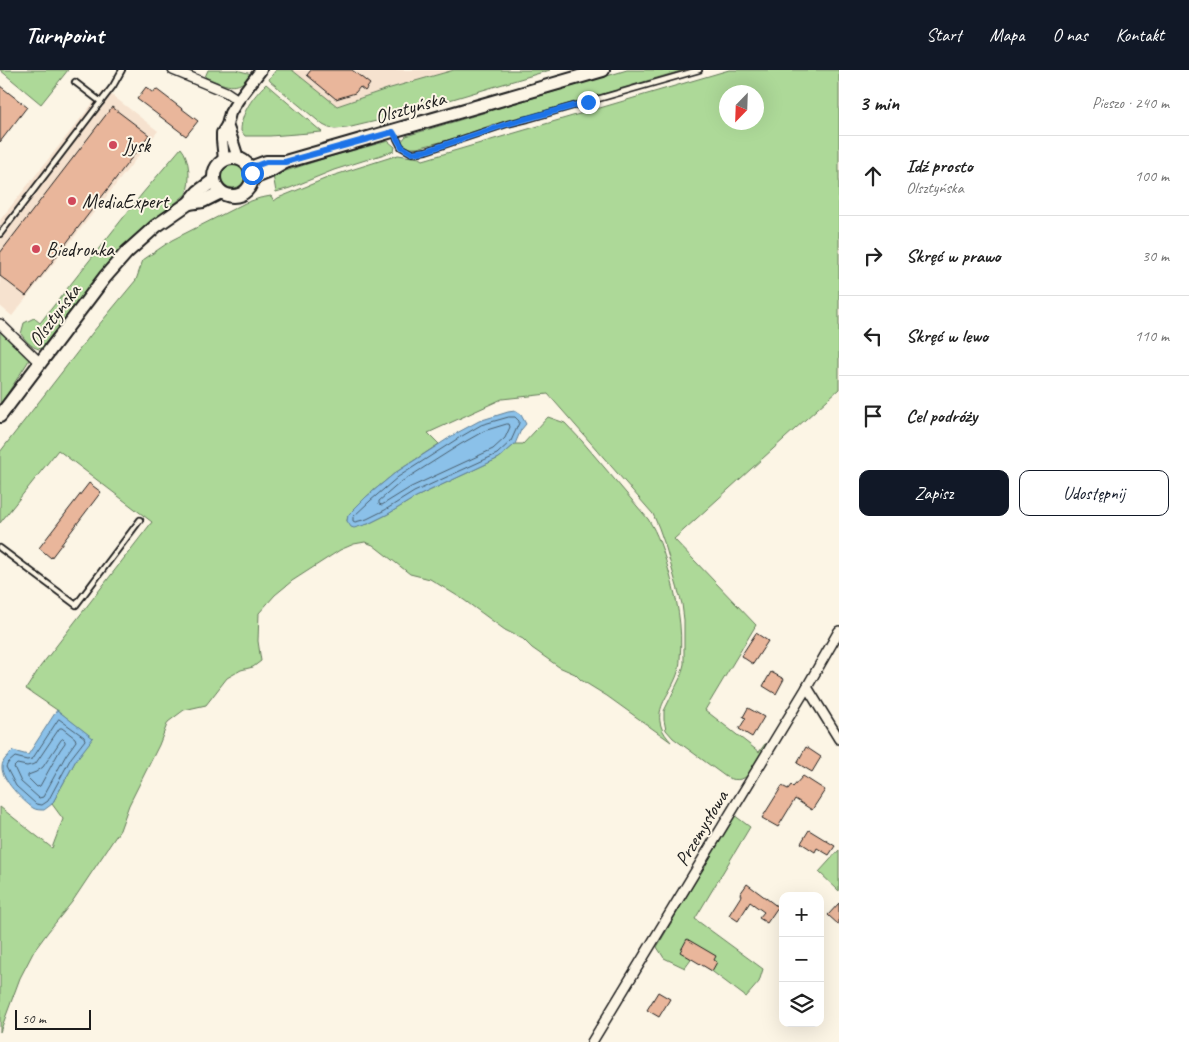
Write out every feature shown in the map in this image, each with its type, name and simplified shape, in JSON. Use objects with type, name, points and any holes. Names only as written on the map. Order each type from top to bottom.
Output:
[{"type":"main road","name":"Olsztyńska","points":[[251,173],[266,162],[285,162],[603,70]]},
{"type":"main road","points":[[231,158],[238,158],[247,163],[251,173],[251,184],[248,189],[238,196],[226,195],[216,187],[214,174],[219,163],[231,158]]},
{"type":"main road","name":"Olsztyńska","points":[[0,416],[127,252],[156,226],[189,204],[198,192],[214,180]]},
{"type":"main road","name":"Olsztyńska","points":[[189,204],[203,201],[221,192]]},
{"type":"street","points":[[173,70],[226,92],[238,100]]},
{"type":"street","points":[[224,160],[222,133],[227,126],[230,113],[261,70]]},
{"type":"street","points":[[227,126],[238,158]]},
{"type":"street","points":[[0,324],[40,363]]},
{"type":"street","name":"Przemysłowa","points":[[592,1042],[839,631]]},
{"type":"street","points":[[807,687],[839,739]]},
{"type":"lane","points":[[0,234],[114,86],[122,70]]},
{"type":"lane","points":[[393,132],[402,147],[412,153],[426,151],[507,124],[699,70]]},
{"type":"lane","points":[[76,82],[101,102]]},
{"type":"lane","points":[[0,548],[76,605],[140,520]]},
{"type":"shaded area","points":[[292,70],[454,70],[336,106]]},
{"type":"shaded area","points":[[104,89],[158,131],[12,316],[0,306],[0,220]]},
{"type":"green space","points":[[0,70],[68,70],[41,104]]},
{"type":"green space","points":[[208,70],[236,70],[252,74],[241,84],[230,86],[205,77]]},
{"type":"green space","points":[[276,70],[292,70],[337,106],[387,89],[454,70],[550,70],[389,118],[335,129],[323,125],[270,81],[269,79]]},
{"type":"green space","points":[[627,70],[684,70],[417,148],[409,148],[401,142],[406,136]]},
{"type":"green space","points":[[729,70],[839,70],[839,389],[674,539],[756,625],[705,710],[759,752],[765,744],[768,745],[752,772],[741,779],[734,779],[726,777],[673,738],[666,730],[664,711],[681,676],[684,664],[684,620],[682,604],[666,548],[653,514],[548,394],[502,399],[428,433],[439,444],[395,473],[366,497],[348,515],[347,521],[368,524],[416,497],[499,458],[515,444],[523,444],[548,417],[565,423],[648,519],[662,549],[677,602],[681,635],[679,669],[662,704],[660,715],[662,728],[671,742],[575,674],[559,667],[532,648],[523,639],[505,630],[464,600],[430,579],[410,574],[373,545],[365,542],[340,550],[292,581],[275,595],[259,613],[258,641],[261,661],[253,667],[241,670],[227,678],[206,705],[184,710],[168,722],[159,745],[129,805],[120,830],[72,902],[34,951],[20,978],[0,1032],[0,807],[52,848],[63,819],[52,804],[76,760],[92,738],[57,710],[26,689],[40,667],[152,522],[58,450],[0,523],[0,452],[136,280],[143,260],[172,240],[245,203],[271,196],[274,201],[332,176],[398,155],[423,160]]},
{"type":"green space","points":[[266,84],[322,132],[245,136],[241,131],[245,111]]},
{"type":"green space","points":[[388,141],[395,147],[394,151],[334,170],[276,192],[273,175]]},
{"type":"green space","points":[[181,148],[189,170],[189,183],[186,194],[128,243],[107,265],[42,347],[39,349],[31,345],[21,334],[24,323],[34,318],[40,323],[142,194]]},
{"type":"green space","points":[[233,164],[238,165],[244,171],[244,181],[238,187],[233,188],[228,187],[222,181],[221,176],[222,171],[228,165]]},
{"type":"green space","points":[[0,329],[29,357],[28,362],[0,405]]},
{"type":"green space","points":[[734,815],[750,827],[695,919],[763,969],[759,982],[746,997],[693,957],[685,968],[664,958],[657,947]]},
{"type":"green space","points":[[839,850],[839,891],[819,872]]},
{"type":"water","points":[[515,411],[521,415],[526,424],[515,444],[499,458],[416,497],[368,524],[354,528],[351,527],[347,521],[348,515],[395,473],[455,434],[479,421]]},
{"type":"water","points":[[57,710],[93,738],[76,760],[52,804],[44,810],[37,810],[13,789],[5,777],[2,764],[13,751],[28,755]]},
{"type":"building","points":[[311,70],[352,70],[370,84],[365,91],[360,87],[355,93],[336,99],[307,75]]},
{"type":"building","points":[[0,86],[27,107],[0,142]]},
{"type":"building","points":[[146,87],[153,93],[156,89],[198,121],[186,136],[137,99]]},
{"type":"building","points":[[112,107],[149,135],[26,296],[0,276],[0,253]]},
{"type":"building","points":[[89,483],[101,492],[51,558],[39,548]]},
{"type":"building","points":[[756,633],[768,641],[753,664],[741,656]]},
{"type":"building","points":[[771,672],[784,679],[776,694],[763,686]]},
{"type":"building","points":[[748,708],[764,717],[752,737],[739,729],[746,718],[743,717]]},
{"type":"building","points":[[806,747],[821,757],[812,772],[797,763]]},
{"type":"building","points":[[803,776],[825,790],[812,810],[795,799],[778,827],[762,818],[782,786],[788,789],[791,785],[793,787]]},
{"type":"building","points":[[809,830],[835,846],[829,855],[817,848],[815,852],[801,843]]},
{"type":"building","points":[[747,884],[778,907],[767,923],[759,918],[764,912],[750,902],[738,921],[729,915]]},
{"type":"building","points":[[839,903],[839,925],[828,915]]},
{"type":"building","points":[[687,939],[716,956],[714,960],[717,962],[712,971],[680,952]]},
{"type":"building","points":[[658,992],[670,999],[659,1017],[647,1010]]},
{"type":"place","name":"Jysk","points":[[113,145]]},
{"type":"place","name":"MediaExpert","points":[[72,201]]},
{"type":"place","name":"Biedronka","points":[[36,249]]},
{"type":"route","points":[[252,173],[250,168],[266,162],[285,162],[393,132],[402,147],[412,153],[426,151],[507,124],[588,102]]}]
